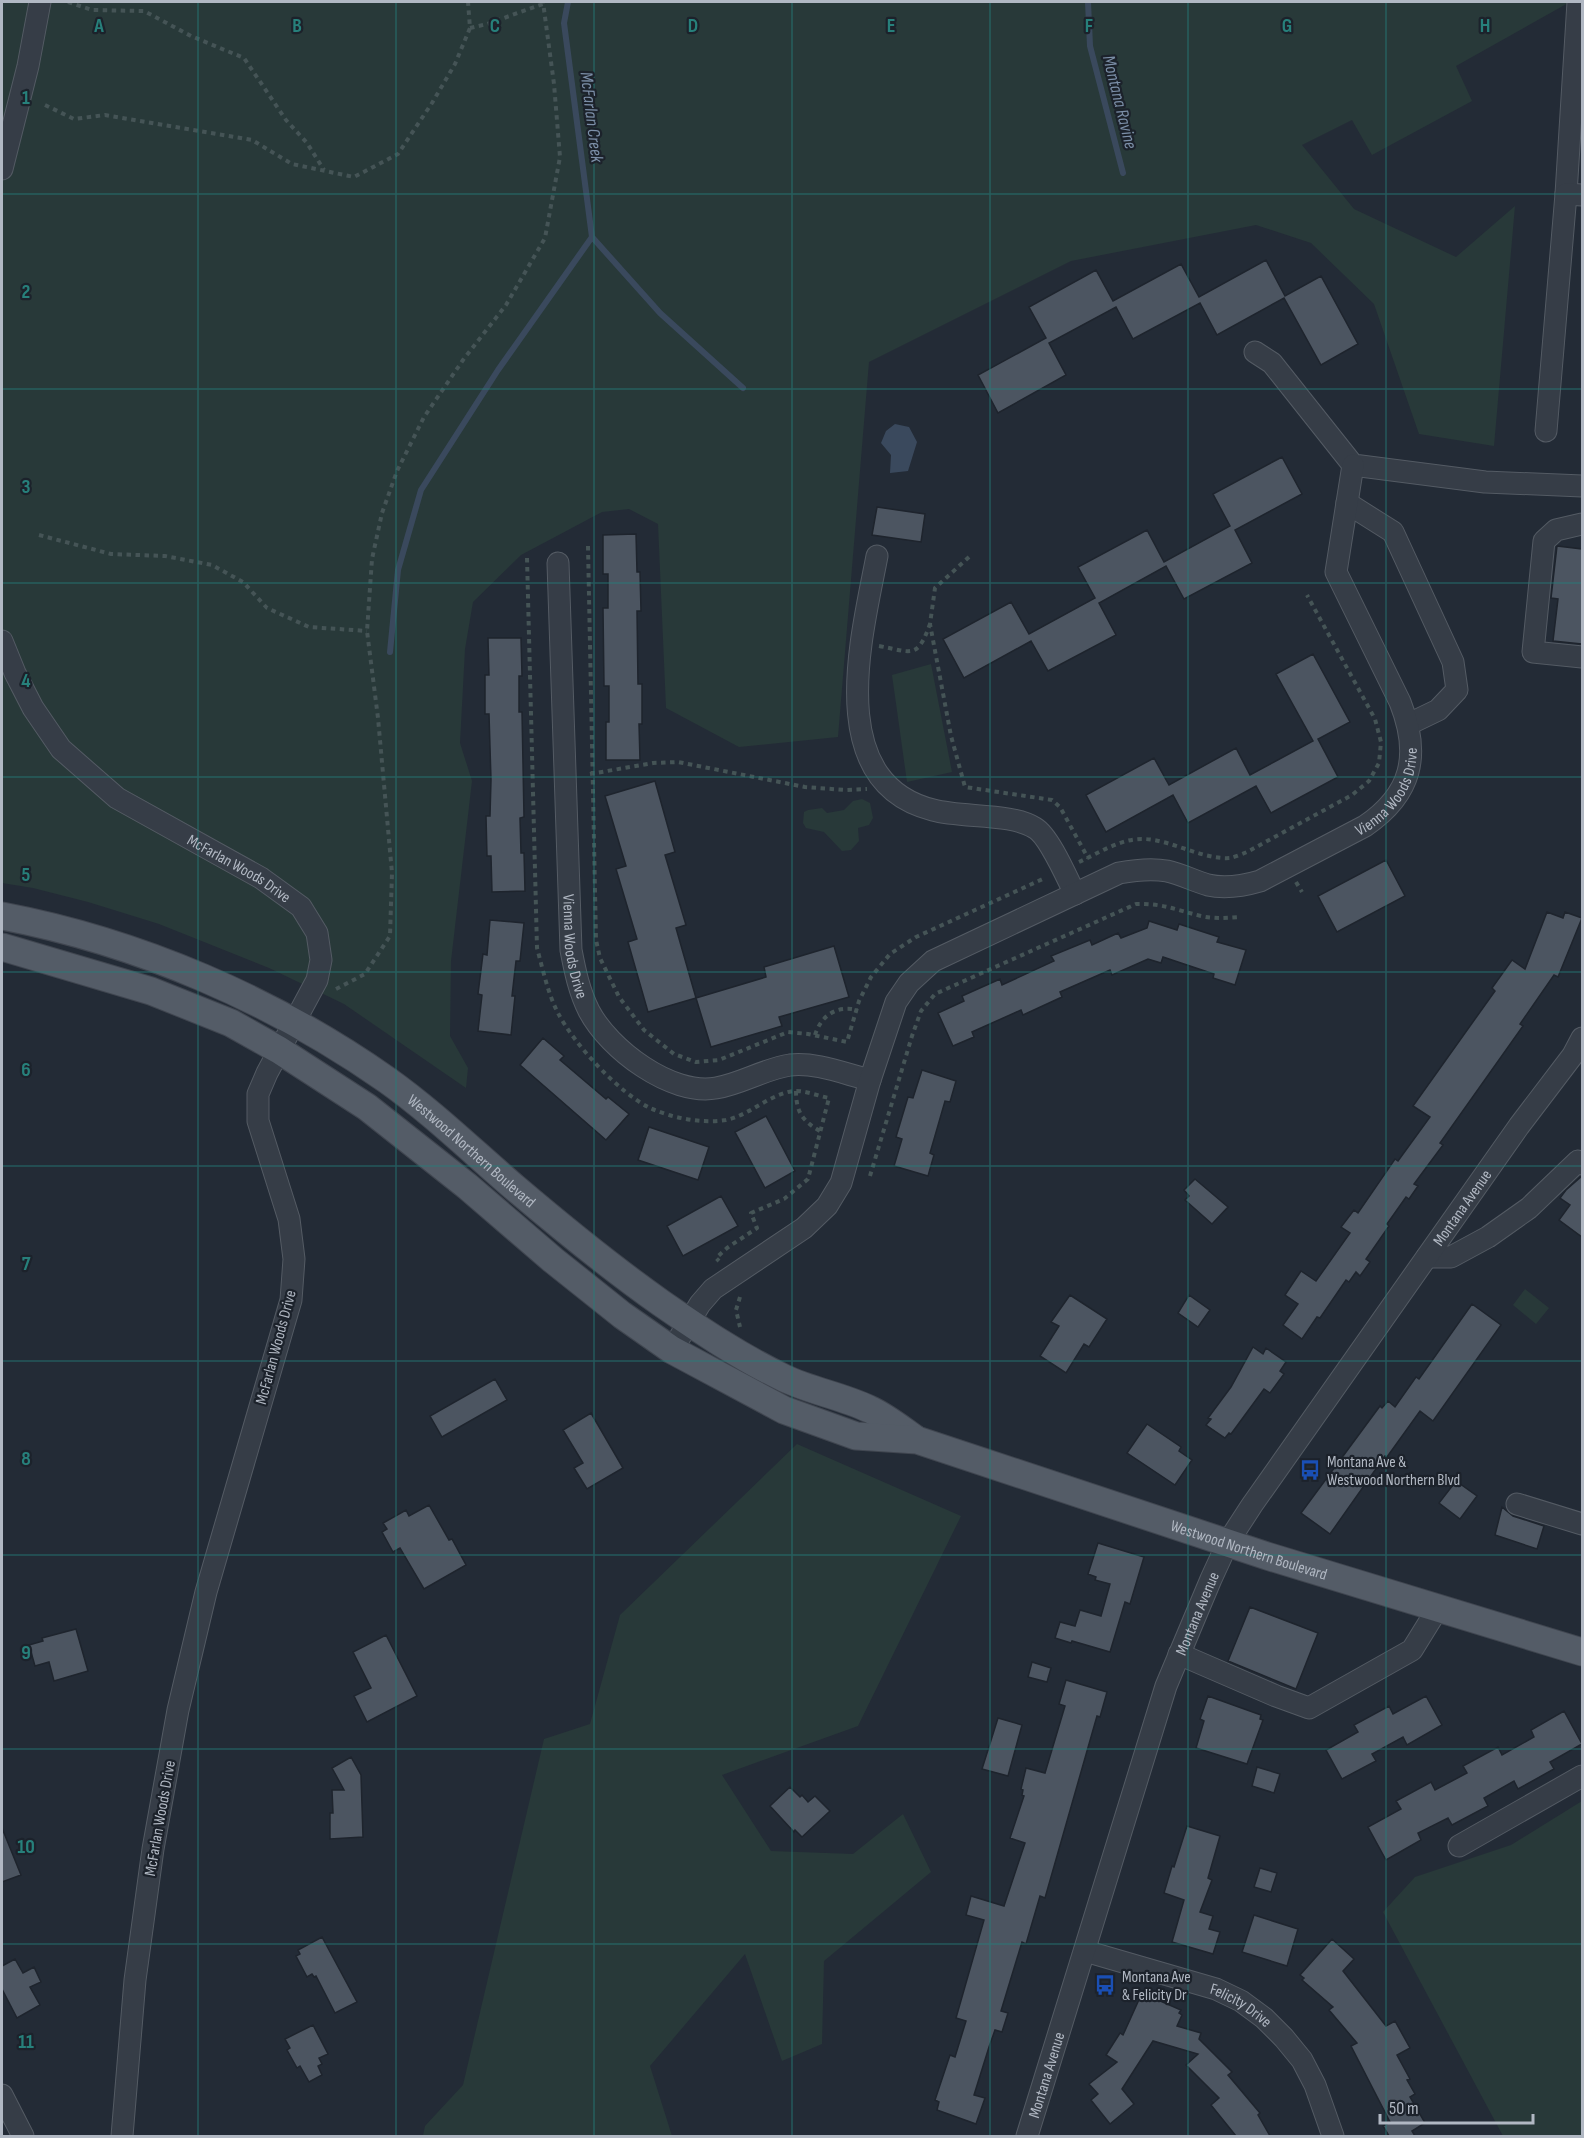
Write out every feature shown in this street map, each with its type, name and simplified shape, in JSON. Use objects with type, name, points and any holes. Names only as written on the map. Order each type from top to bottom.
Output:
[{"type":"main road","name":"Westwood Northern Boulevard","points":[[2,916],[39,923],[157,959],[296,1022],[388,1080],[590,1250],[688,1322],[740,1355],[786,1379],[870,1409],[917,1440]]},
{"type":"main road","name":"Westwood Northern Boulevard","points":[[2,947],[151,991],[231,1023],[279,1050],[367,1107],[467,1186],[613,1308],[672,1350],[784,1410],[856,1436],[917,1440],[1228,1542],[1582,1652]]},
{"type":"street","points":[[2,168],[28,66],[40,2]]},
{"type":"street","points":[[1546,431],[1574,195],[1578,2]]},
{"type":"street","points":[[1255,352],[1272,363],[1353,465],[1485,482],[1582,486]]},
{"type":"street","name":"Vienna Woods Drive","points":[[672,1350],[699,1304],[713,1289],[804,1228],[827,1206],[841,1183],[870,1080],[896,1002],[922,969],[944,955],[1109,877],[1136,870],[1167,871],[1209,885],[1225,887],[1260,881],[1365,826],[1379,816],[1392,802],[1406,778],[1412,749],[1408,724],[1400,702],[1336,572],[1353,465]]},
{"type":"street","points":[[1347,503],[1393,532],[1453,662],[1457,690],[1438,710],[1408,724]]},
{"type":"street","points":[[1582,524],[1556,530],[1544,541],[1533,652],[1582,657]]},
{"type":"street","points":[[877,556],[861,642],[856,691],[858,717],[870,759],[888,788],[926,809],[1020,821],[1037,828],[1046,839],[1075,894]]},
{"type":"street","name":"Vienna Woods Drive","points":[[558,563],[571,950],[577,982],[596,1022],[624,1052],[671,1083],[693,1088],[714,1089],[791,1065],[815,1066],[870,1080]]},
{"type":"street","name":"McFarlan Woods Drive","points":[[2,642],[15,674],[33,708],[61,749],[117,798],[261,878],[301,907],[317,933],[321,960],[316,980],[258,1094],[258,1121],[289,1219],[294,1259],[291,1300],[206,1592],[178,1710],[153,1849],[135,1980],[122,2136]]},
{"type":"street","name":"Montana Avenue","points":[[1027,2136],[1166,1686],[1228,1542],[1519,1126],[1573,1055],[1582,1038]]},
{"type":"street","points":[[1427,1257],[1451,1257],[1488,1237],[1529,1208],[1578,1161],[1582,1164]]},
{"type":"street","points":[[1517,1504],[1582,1524]]},
{"type":"street","points":[[1179,1654],[1309,1708],[1412,1650],[1438,1608]]},
{"type":"street","points":[[1459,1846],[1582,1776]]},
{"type":"street","name":"Felicity Drive","points":[[1085,1951],[1215,1989],[1241,2001],[1264,2018],[1302,2060],[1315,2085],[1333,2136]]},
{"type":"street","points":[[2,2095],[23,2136]]},
{"type":"path","points":[[68,2],[92,10],[144,11],[191,36],[244,58],[286,120],[307,143],[325,171]]},
{"type":"path","points":[[45,105],[74,119],[105,115],[252,140],[292,164],[354,177],[398,154],[432,103],[449,74],[470,28],[468,2]]},
{"type":"path","points":[[336,988],[364,974],[390,936],[392,873],[378,718],[367,631],[372,559],[382,513],[397,471],[424,417],[463,360],[506,305],[545,238],[560,157],[555,84],[543,3],[470,28]]},
{"type":"path","points":[[39,535],[111,554],[165,556],[212,565],[243,582],[267,608],[309,627],[367,631]]},
{"type":"path","points":[[588,546],[596,940],[600,958],[620,997],[644,1030],[674,1054],[696,1062],[718,1060],[788,1032],[847,1042],[871,977],[890,954],[916,937],[1128,840],[1145,839],[1187,848],[1213,857],[1231,858],[1247,852],[1352,795],[1369,781],[1379,763],[1381,742],[1375,719],[1307,595]]},
{"type":"path","points":[[861,642],[911,652],[917,650],[930,624],[935,588],[969,557]]},
{"type":"path","points":[[527,558],[537,948],[558,1013],[574,1038],[598,1066],[625,1090],[650,1108],[675,1116],[701,1121],[726,1119],[744,1113],[776,1096],[796,1091],[829,1098],[808,1179],[784,1199],[751,1214],[757,1228],[716,1258],[736,1273],[743,1291],[736,1310],[741,1328]]},
{"type":"path","points":[[930,624],[951,736],[965,787],[1052,800],[1060,807],[1088,858]]},
{"type":"path","points":[[566,779],[653,763],[678,762],[805,787],[845,790],[888,788]]},
{"type":"path","points":[[870,1176],[921,1011],[936,994],[1136,904],[1154,903],[1217,918],[1239,917]]},
{"type":"path","points":[[815,1035],[819,1025],[837,1010],[849,1008],[857,1010]]},
{"type":"path","points":[[796,1091],[796,1103],[801,1118],[820,1131]]},
{"type":"shaded area","points":[[2,2],[1570,2],[1456,66],[1472,101],[1372,155],[1352,120],[1302,145],[1354,209],[1456,257],[1515,206],[1494,446],[1419,434],[1374,304],[1311,243],[1256,225],[1071,261],[869,362],[838,737],[739,747],[666,708],[658,524],[629,509],[602,512],[521,555],[473,602],[465,649],[460,743],[472,781],[451,961],[450,1036],[468,1068],[466,1088],[344,1004],[269,968],[159,924],[88,902],[33,888],[2,883]]},
{"type":"shaded area","points":[[931,664],[952,772],[907,782],[892,675]]},
{"type":"shaded area","points":[[862,799],[870,803],[873,818],[869,825],[858,828],[859,841],[851,850],[842,851],[824,832],[806,828],[803,823],[804,812],[808,810],[822,808],[827,813],[844,810],[853,801]]},
{"type":"shaded area","points":[[1525,1289],[1549,1308],[1536,1324],[1513,1305]]},
{"type":"shaded area","points":[[797,1444],[961,1516],[858,1726],[722,1775],[771,1851],[853,1854],[903,1814],[931,1872],[824,1961],[822,2044],[782,2061],[745,1954],[650,2066],[672,2136],[423,2136],[425,2126],[463,2085],[544,1739],[590,1724],[620,1615]]},
{"type":"shaded area","points":[[1582,1801],[1582,2136],[1503,2136],[1383,1912],[1415,1877],[1511,1845]]},
{"type":"water","points":[[895,424],[909,427],[917,442],[908,471],[890,473],[891,455],[881,443],[886,431]]},
{"type":"building","points":[[1266,260],[1285,296],[1321,276],[1358,344],[1321,365],[1284,298],[1217,335],[1200,303],[1133,339],[1116,307],[1049,343],[1066,375],[998,413],[978,375],[1046,338],[1029,307],[1096,270],[1113,301],[1181,264],[1199,297]]},
{"type":"building","points":[[1282,457],[1302,494],[1235,530],[1252,563],[1184,599],[1166,566],[1099,603],[1116,635],[1048,671],[1031,641],[964,678],[943,639],[1011,602],[1029,634],[1095,598],[1078,567],[1147,530],[1164,562],[1230,526],[1213,494]]},
{"type":"building","points":[[877,507],[925,514],[921,542],[872,535]]},
{"type":"building","points":[[636,534],[641,611],[637,611],[638,684],[642,684],[642,724],[639,724],[640,760],[606,760],[609,686],[604,686],[603,608],[608,608],[608,574],[603,574],[603,535]]},
{"type":"building","points":[[1557,546],[1582,549],[1582,644],[1553,641],[1558,599],[1551,598]]},
{"type":"building","points":[[488,638],[521,638],[522,676],[519,676],[519,712],[522,712],[524,817],[520,818],[525,891],[492,892],[491,856],[487,856],[486,816],[490,816],[491,780],[489,714],[485,714],[485,675],[489,675]]},
{"type":"building","points":[[1313,654],[1350,722],[1318,739],[1338,777],[1271,813],[1256,786],[1188,823],[1173,795],[1106,832],[1086,795],[1154,758],[1169,785],[1236,748],[1250,775],[1313,741],[1276,674]]},
{"type":"building","points":[[655,781],[675,852],[665,855],[686,925],[676,928],[696,998],[648,1012],[628,942],[637,939],[616,869],[626,866],[605,796]]},
{"type":"building","points":[[1386,860],[1405,896],[1337,932],[1318,896]]},
{"type":"building","points":[[1547,912],[1563,918],[1565,912],[1582,918],[1558,977],[1554,975],[1520,1024],[1523,1026],[1440,1143],[1443,1145],[1414,1184],[1418,1186],[1409,1199],[1406,1197],[1366,1259],[1370,1262],[1360,1276],[1356,1272],[1349,1282],[1346,1280],[1320,1318],[1317,1317],[1302,1339],[1283,1325],[1298,1304],[1285,1295],[1301,1271],[1316,1281],[1350,1233],[1341,1227],[1354,1210],[1358,1213],[1395,1159],[1398,1161],[1430,1117],[1413,1106],[1495,991],[1492,988],[1512,960],[1525,969]]},
{"type":"building","points":[[490,920],[524,923],[520,961],[516,961],[511,1035],[478,1031],[482,995],[478,994],[483,954],[487,955]]},
{"type":"building","points":[[1149,921],[1177,930],[1179,924],[1219,937],[1217,942],[1246,950],[1235,985],[1213,978],[1214,974],[1163,957],[1161,963],[1148,959],[1112,975],[1110,970],[1060,992],[1062,997],[1023,1015],[1021,1010],[972,1032],[974,1037],[953,1046],[938,1013],[964,1001],[962,996],[1000,979],[1002,985],[1054,961],[1051,956],[1090,940],[1092,945],[1118,933],[1121,938],[1147,928]]},
{"type":"building","points":[[834,946],[849,997],[779,1017],[782,1026],[711,1047],[696,998],[766,977],[764,967]]},
{"type":"building","points":[[543,1038],[564,1056],[560,1060],[606,1099],[608,1097],[629,1114],[606,1140],[520,1065]]},
{"type":"building","points":[[922,1070],[956,1081],[950,1102],[945,1101],[930,1153],[934,1155],[928,1176],[894,1166],[902,1139],[896,1137],[908,1097],[913,1098]]},
{"type":"building","points":[[766,1116],[795,1171],[765,1188],[735,1132]]},
{"type":"building","points":[[649,1127],[709,1147],[698,1180],[638,1160]]},
{"type":"building","points":[[1582,1176],[1582,1237],[1559,1220],[1570,1205],[1560,1198]]},
{"type":"building","points":[[1195,1179],[1228,1207],[1212,1224],[1185,1200],[1189,1196],[1184,1190]]},
{"type":"building","points":[[721,1196],[738,1226],[683,1256],[667,1226]]},
{"type":"building","points":[[1070,1295],[1107,1319],[1089,1347],[1084,1344],[1066,1373],[1040,1356],[1059,1326],[1051,1322]]},
{"type":"building","points":[[1189,1295],[1210,1310],[1198,1327],[1178,1313]]},
{"type":"building","points":[[1472,1304],[1501,1325],[1433,1421],[1420,1411],[1330,1534],[1301,1513],[1380,1406],[1382,1408],[1388,1401],[1395,1407],[1416,1377],[1419,1379]]},
{"type":"building","points":[[1253,1347],[1263,1354],[1266,1348],[1286,1362],[1280,1371],[1284,1374],[1270,1393],[1264,1389],[1231,1434],[1229,1433],[1225,1438],[1206,1425],[1211,1419],[1208,1418],[1231,1387]]},
{"type":"building","points":[[495,1379],[507,1400],[442,1437],[430,1416]]},
{"type":"building","points":[[591,1413],[623,1468],[587,1489],[574,1468],[583,1463],[563,1430]]},
{"type":"building","points":[[1147,1424],[1181,1447],[1179,1451],[1192,1460],[1175,1485],[1127,1453]]},
{"type":"building","points":[[1456,1481],[1477,1496],[1460,1519],[1439,1503]]},
{"type":"building","points":[[429,1505],[466,1565],[424,1589],[400,1548],[393,1552],[382,1532],[387,1529],[383,1523],[406,1510],[409,1516]]},
{"type":"building","points":[[1502,1507],[1513,1516],[1544,1526],[1537,1549],[1495,1535]]},
{"type":"building","points":[[1098,1543],[1144,1557],[1130,1604],[1125,1602],[1110,1652],[1055,1638],[1060,1622],[1075,1626],[1080,1610],[1101,1616],[1110,1584],[1095,1580],[1096,1577],[1088,1574]]},
{"type":"building","points":[[1250,1607],[1318,1633],[1296,1689],[1228,1661]]},
{"type":"building","points":[[76,1629],[88,1671],[54,1681],[49,1662],[35,1666],[29,1645],[43,1641],[42,1638]]},
{"type":"building","points":[[386,1635],[417,1696],[367,1722],[354,1696],[371,1688],[353,1652]]},
{"type":"building","points":[[1032,1662],[1051,1668],[1047,1682],[1028,1677]]},
{"type":"building","points":[[1066,1680],[1107,1692],[1100,1717],[1097,1716],[1045,1898],[1040,1896],[1026,1944],[1022,1942],[1001,2011],[1008,2013],[1002,2032],[995,2030],[974,2095],[985,2098],[976,2124],[937,2110],[939,2102],[935,2100],[950,2055],[955,2057],[966,2021],[956,2018],[984,1920],[966,1915],[971,1896],[1004,1906],[1025,1843],[1010,1838],[1024,1796],[1021,1789],[1026,1768],[1045,1773],[1065,1706],[1059,1704]]},
{"type":"building","points":[[1208,1696],[1261,1715],[1260,1719],[1263,1720],[1247,1764],[1196,1748],[1204,1721],[1200,1719]]},
{"type":"building","points":[[1426,1696],[1442,1725],[1407,1745],[1403,1737],[1372,1754],[1376,1761],[1342,1779],[1326,1750],[1358,1732],[1354,1725],[1389,1706],[1393,1714]]},
{"type":"building","points":[[1564,1711],[1582,1744],[1550,1762],[1554,1769],[1518,1789],[1514,1781],[1484,1798],[1488,1806],[1452,1825],[1448,1818],[1418,1833],[1421,1840],[1386,1860],[1368,1827],[1401,1809],[1396,1801],[1431,1782],[1435,1790],[1467,1773],[1463,1766],[1498,1747],[1502,1755],[1534,1737],[1531,1730]]},
{"type":"building","points":[[998,1718],[1022,1725],[1008,1776],[982,1769]]},
{"type":"building","points":[[351,1757],[361,1775],[363,1837],[330,1839],[330,1813],[333,1813],[332,1790],[344,1790],[332,1768]]},
{"type":"building","points":[[1257,1767],[1280,1774],[1274,1793],[1252,1786]]},
{"type":"building","points":[[790,1787],[808,1802],[815,1796],[830,1811],[802,1837],[795,1830],[794,1832],[770,1806]]},
{"type":"building","points":[[1187,1826],[1220,1836],[1208,1878],[1212,1880],[1200,1912],[1213,1916],[1209,1929],[1220,1932],[1213,1954],[1172,1942],[1184,1900],[1164,1893]]},
{"type":"building","points":[[2,1828],[21,1875],[2,1882]]},
{"type":"building","points":[[1260,1868],[1277,1873],[1271,1892],[1254,1887]]},
{"type":"building","points":[[1254,1915],[1298,1929],[1287,1966],[1242,1952]]},
{"type":"building","points":[[322,1937],[357,2002],[335,2013],[316,1976],[312,1974],[307,1977],[296,1956],[300,1954],[298,1950]]},
{"type":"building","points":[[1332,1939],[1354,1959],[1343,1971],[1386,2026],[1395,2021],[1410,2048],[1397,2055],[1415,2094],[1410,2097],[1425,2123],[1412,2131],[1415,2136],[1389,2136],[1383,2126],[1390,2122],[1351,2046],[1357,2043],[1329,2010],[1333,2007],[1302,1980],[1304,1978],[1300,1975]]},
{"type":"building","points":[[15,1959],[23,1973],[34,1967],[41,1982],[30,1987],[40,2005],[17,2018],[2,1989],[2,1966]]},
{"type":"building","points":[[1142,1993],[1181,2010],[1179,2013],[1182,2015],[1177,2026],[1201,2033],[1199,2039],[1232,2072],[1228,2075],[1260,2113],[1258,2115],[1270,2136],[1236,2136],[1211,2105],[1219,2098],[1186,2065],[1198,2054],[1153,2041],[1122,2089],[1134,2104],[1110,2124],[1091,2100],[1098,2094],[1089,2084],[1117,2062],[1106,2055],[1120,2033],[1123,2035]]},
{"type":"building","points":[[313,2025],[328,2054],[319,2058],[322,2064],[318,2066],[322,2075],[309,2082],[300,2066],[297,2068],[287,2050],[290,2048],[285,2039]]},
{"type":"waterway","name":"McFarlan Creek","points":[[568,2],[564,23],[592,237]]},
{"type":"waterway","name":"Montana Ravine","points":[[1088,2],[1090,46],[1123,173]]},
{"type":"waterway","points":[[592,237],[660,313],[743,388]]},
{"type":"waterway","points":[[390,652],[398,570],[421,490],[498,370],[592,237]]},
{"type":"place","name":"Montana Ave & Westwood Northern Blvd","points":[[1310,1470]]},
{"type":"place","name":"Montana Ave & Felicity Dr","points":[[1105,1985]]}]
